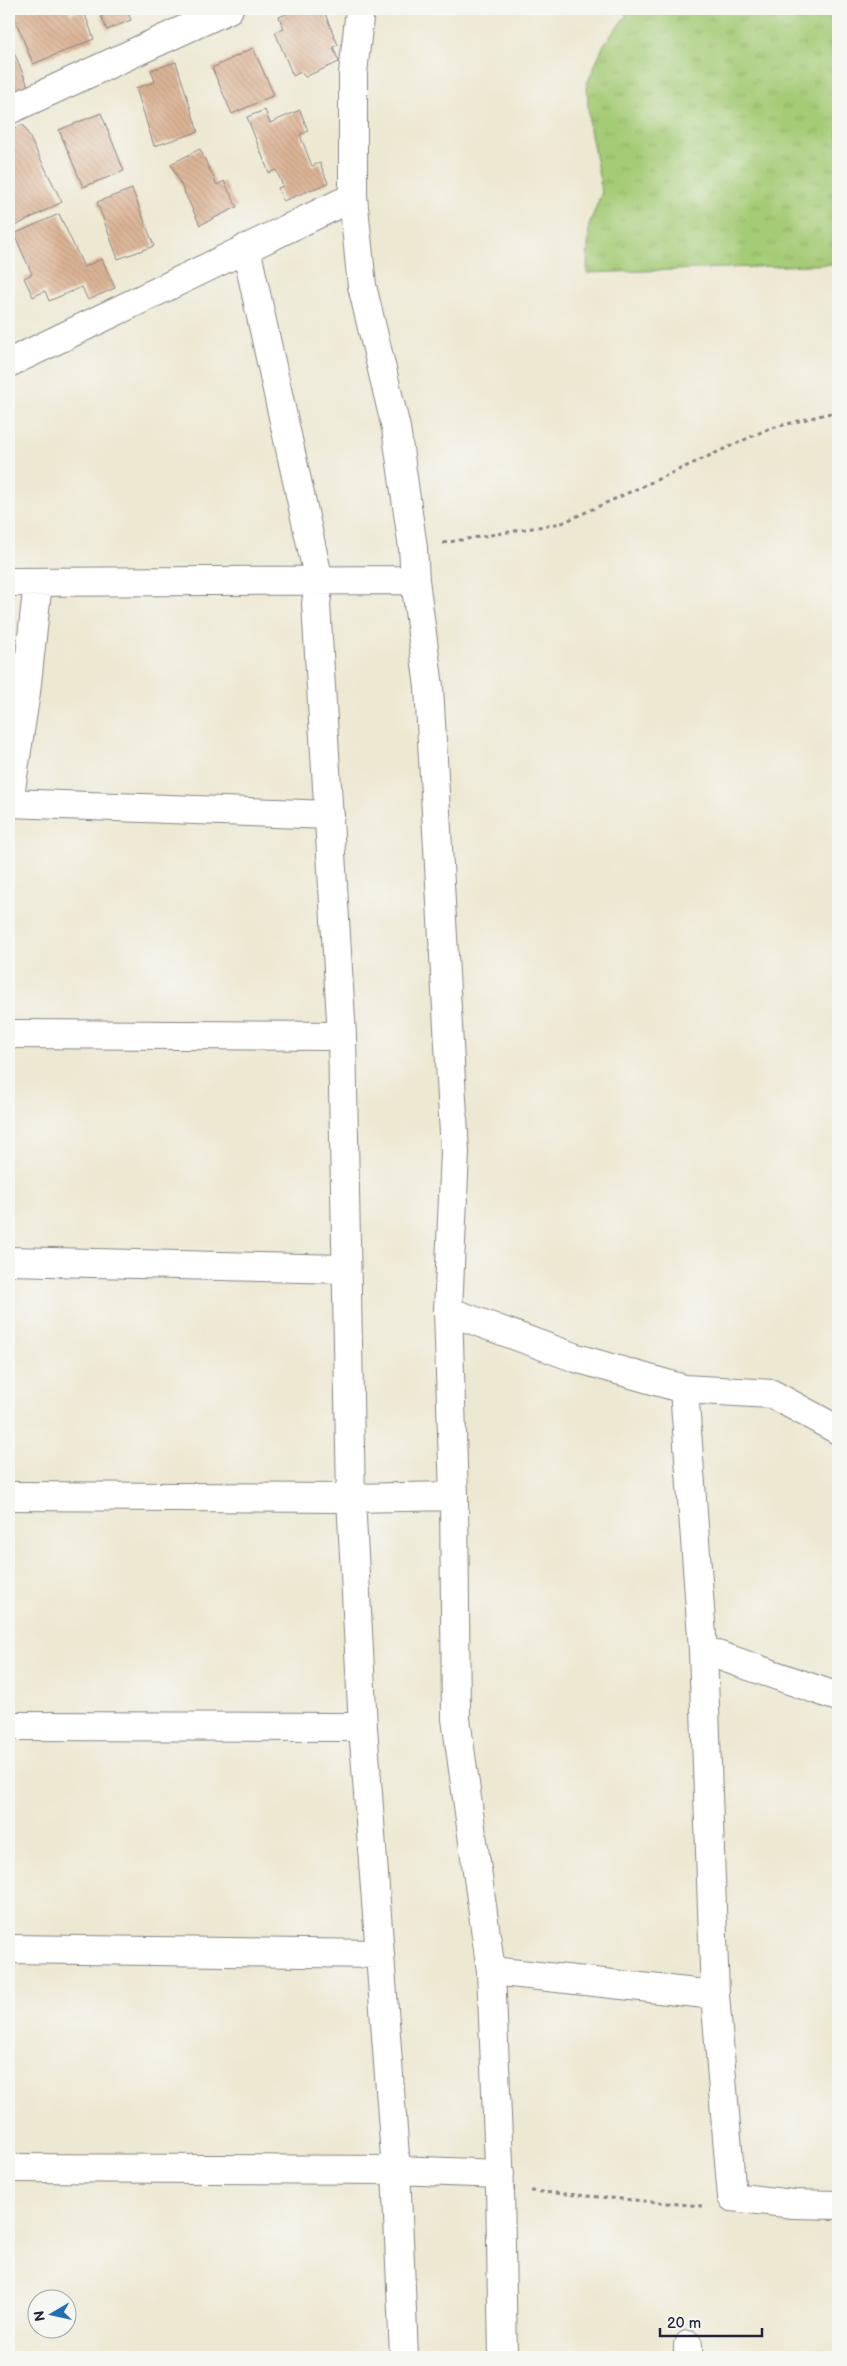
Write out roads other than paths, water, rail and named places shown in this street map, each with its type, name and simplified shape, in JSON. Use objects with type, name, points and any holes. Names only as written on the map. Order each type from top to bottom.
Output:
[{"type":"street","points":[[9,110],[230,9]]},
{"type":"street","points":[[360,9],[353,73],[353,197],[362,286],[396,428],[413,548],[414,580],[429,687],[455,1152],[448,1311],[454,1496],[456,1719],[491,1971],[500,2181],[503,2357]]},
{"type":"street","points":[[9,363],[353,197]]},
{"type":"street","points":[[246,248],[319,581],[316,604],[342,1036],[345,1268],[351,1498],[379,1954],[396,2170],[404,2357]]},
{"type":"street","points":[[9,582],[414,580]]},
{"type":"street","points":[[38,582],[26,692],[9,803],[330,814]]},
{"type":"street","points":[[9,1034],[342,1036]]},
{"type":"street","points":[[9,1262],[345,1268]]},
{"type":"street","points":[[448,1311],[576,1358],[684,1389],[772,1394],[838,1430]]},
{"type":"street","points":[[684,1389],[703,1650],[715,1995],[732,2197],[793,2204],[838,2205]]},
{"type":"street","points":[[9,1496],[351,1498],[454,1496]]},
{"type":"street","points":[[703,1650],[838,1697]]},
{"type":"street","points":[[9,1726],[364,1727]]},
{"type":"street","points":[[9,1949],[379,1954]]},
{"type":"street","points":[[491,1971],[715,1995]]},
{"type":"street","points":[[9,2168],[396,2170],[500,2181]]}]
